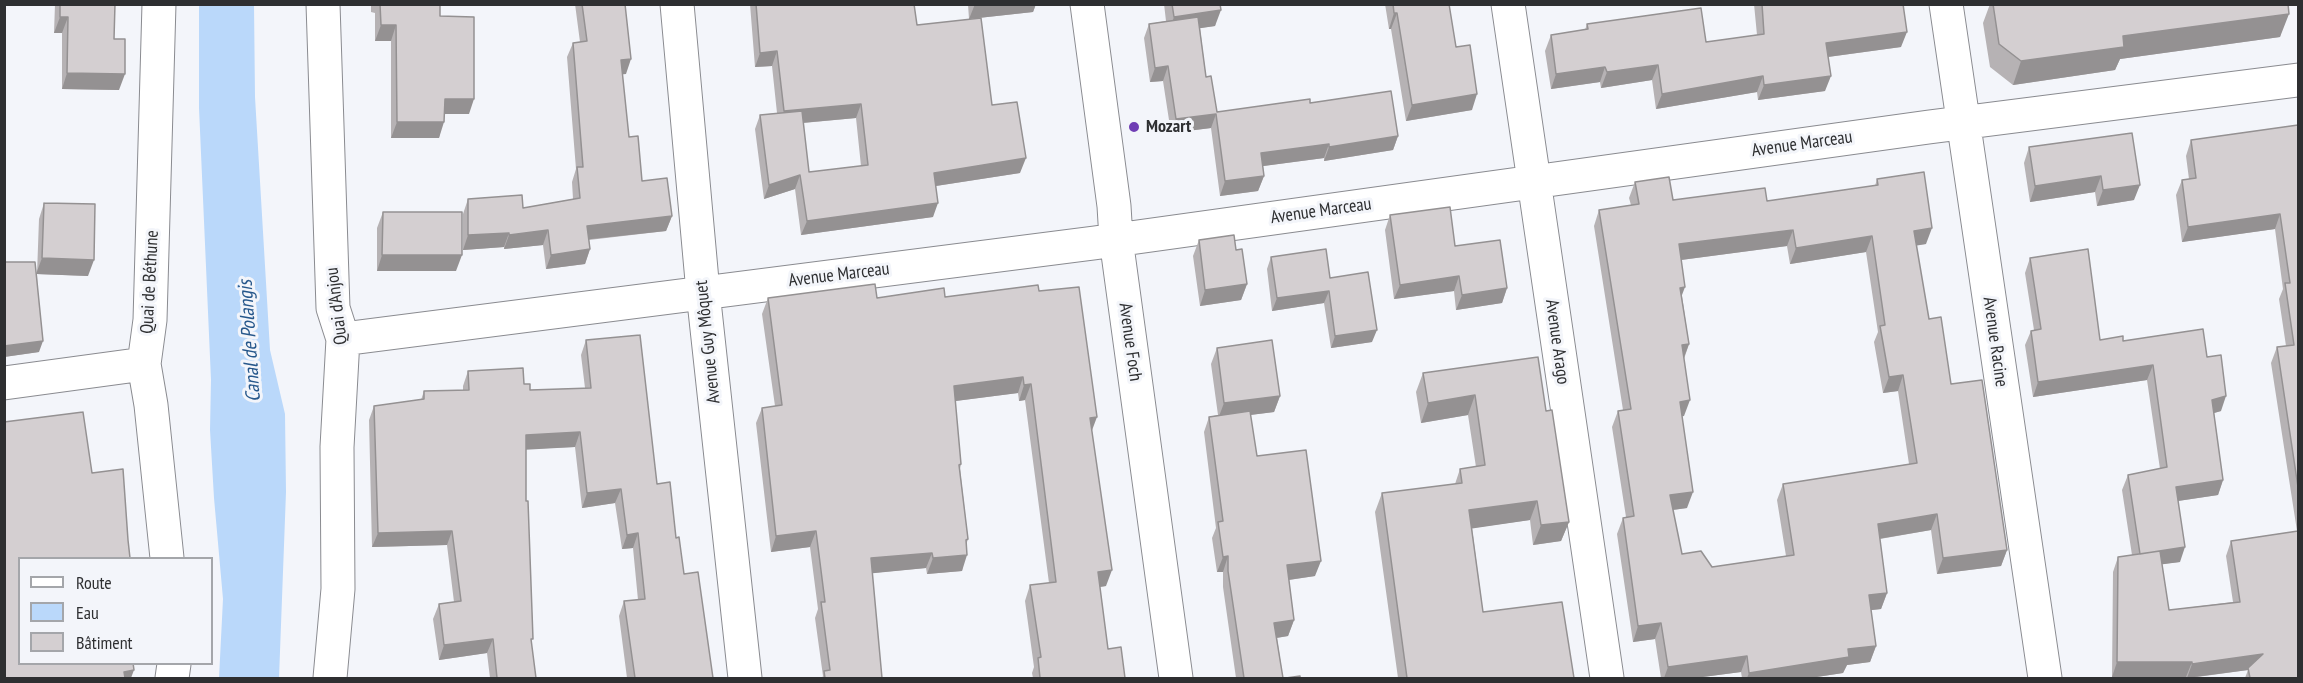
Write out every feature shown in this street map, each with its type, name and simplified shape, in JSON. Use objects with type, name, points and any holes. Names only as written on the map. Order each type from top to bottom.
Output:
[{"type":"street","name":"Quai de Béthune","points":[[159,4],[150,320],[144,364],[151,405],[167,557]]},
{"type":"street","name":"Quai d'Anjou","points":[[323,4],[333,308],[343,339],[337,447],[338,589],[330,678]]},
{"type":"street","name":"Avenue Guy Môquet","points":[[677,4],[703,292],[745,678]]},
{"type":"street","name":"Avenue Foch","points":[[1087,4],[1114,206],[1116,239],[1176,678]]},
{"type":"street","name":"Avenue Arago","points":[[1508,4],[1607,678]]},
{"type":"street","name":"Avenue Racine","points":[[1946,4],[2045,678]]},
{"type":"street","name":"Avenue Marceau","points":[[343,339],[1116,239],[1963,122],[2298,80]]},
{"type":"street","points":[[4,383],[144,364]]},
{"type":"water","name":"Canal de Polangis","points":[[199,5],[254,5],[255,97],[270,350],[285,414],[286,492],[279,678],[219,678],[223,599],[210,430],[211,380],[199,108]]},
{"type":"building","points":[[60,4],[115,4],[114,39],[125,39],[125,74],[67,73],[68,17],[60,17]]},
{"type":"building","points":[[380,4],[440,4],[440,16],[474,17],[474,99],[445,99],[444,122],[397,122],[396,25],[381,25]]},
{"type":"building","points":[[582,4],[625,4],[631,59],[621,60],[629,137],[638,136],[642,181],[667,178],[672,216],[587,226],[590,249],[551,255],[548,230],[509,235],[509,233],[468,235],[468,199],[522,195],[523,208],[580,198],[577,167],[583,167],[573,43],[587,41]]},
{"type":"building","points":[[756,4],[914,4],[917,25],[981,18],[992,105],[1017,102],[1026,158],[934,173],[938,203],[807,221],[800,175],[769,185],[760,115],[802,111],[809,172],[868,165],[861,104],[784,111],[777,51],[760,53]]},
{"type":"building","points":[[1172,4],[1220,4],[1221,10],[1174,17]]},
{"type":"building","points":[[1393,4],[1449,4],[1456,47],[1470,45],[1477,94],[1412,105],[1397,13],[1394,13]]},
{"type":"building","points":[[1762,4],[1903,4],[1907,32],[1826,43],[1831,76],[1764,85],[1763,76],[1662,94],[1658,65],[1607,72],[1605,67],[1556,74],[1551,35],[1588,29],[1587,24],[1701,8],[1706,42],[1764,34]]},
{"type":"building","points":[[1993,4],[2288,4],[2289,14],[2123,36],[2124,47],[2021,61],[1999,44]]},
{"type":"building","points":[[1198,17],[1206,77],[1211,76],[1217,112],[1310,99],[1310,103],[1391,91],[1398,136],[1329,147],[1329,144],[1261,153],[1264,176],[1225,181],[1216,114],[1176,119],[1168,66],[1155,68],[1149,24]]},
{"type":"building","points":[[2298,125],[2298,487],[2277,347],[2294,345],[2285,283],[2290,283],[2280,214],[2188,227],[2182,180],[2196,178],[2191,140]]},
{"type":"building","points":[[2132,133],[2140,185],[2103,190],[2101,176],[2035,186],[2029,147]]},
{"type":"building","points":[[1924,172],[1932,228],[1914,231],[1929,319],[1941,317],[1951,384],[1982,380],[2007,550],[1943,558],[1937,514],[1878,524],[1887,593],[1869,595],[1876,646],[1848,649],[1849,657],[1749,673],[1747,656],[1668,667],[1661,623],[1638,626],[1623,518],[1634,516],[1618,411],[1631,409],[1599,210],[1639,204],[1635,182],[1669,177],[1673,200],[1765,188],[1767,201],[1878,185],[1877,179]],"holes":[[[1793,230],[1796,248],[1872,236],[1885,325],[1880,326],[1889,377],[1903,375],[1917,463],[1783,484],[1794,555],[1712,567],[1701,551],[1682,554],[1670,495],[1693,492],[1680,402],[1690,400],[1682,345],[1689,344],[1680,288],[1685,287],[1679,244]]]},
{"type":"building","points":[[44,203],[95,204],[94,260],[42,258]]},
{"type":"building","points":[[1450,207],[1455,246],[1500,240],[1507,288],[1462,295],[1459,276],[1400,285],[1390,215]]},
{"type":"building","points":[[383,212],[462,212],[462,255],[382,255]]},
{"type":"building","points":[[1234,235],[1236,250],[1242,249],[1247,284],[1205,290],[1199,240]]},
{"type":"building","points":[[1326,249],[1330,278],[1368,272],[1377,330],[1335,336],[1329,291],[1277,298],[1271,257]]},
{"type":"building","points":[[2088,249],[2100,340],[2123,336],[2123,341],[2203,329],[2207,357],[2221,355],[2226,396],[2212,400],[2223,480],[2176,487],[2185,547],[2140,554],[2128,475],[2167,467],[2153,365],[2038,382],[2031,331],[2041,329],[2030,258]]},
{"type":"building","points":[[5,262],[35,262],[43,341],[4,346]]},
{"type":"building","points":[[875,284],[877,298],[944,288],[945,297],[1038,285],[1039,291],[1079,287],[1097,417],[1090,418],[1112,570],[1098,572],[1108,649],[1121,647],[1125,678],[1040,678],[1038,658],[1041,657],[1030,585],[1056,582],[1031,384],[1024,385],[1023,377],[954,386],[961,464],[959,465],[968,539],[966,540],[967,555],[933,558],[932,553],[871,558],[882,678],[825,678],[824,671],[830,670],[821,602],[825,602],[816,531],[776,536],[762,408],[782,405],[768,298]]},
{"type":"building","points":[[640,335],[657,484],[670,482],[676,538],[679,537],[684,574],[698,572],[713,678],[635,678],[624,601],[645,599],[638,533],[627,535],[621,489],[587,493],[580,432],[526,435],[526,501],[528,501],[533,639],[531,639],[536,678],[497,678],[493,639],[444,645],[439,604],[461,601],[452,531],[378,533],[374,406],[424,399],[424,391],[469,390],[468,371],[523,368],[524,384],[530,384],[530,390],[591,388],[586,340]]},
{"type":"building","points":[[1272,340],[1280,396],[1224,403],[1217,348]]},
{"type":"building","points":[[1538,357],[1546,411],[1552,410],[1569,522],[1541,525],[1537,501],[1469,510],[1483,612],[1562,602],[1574,678],[1407,678],[1382,493],[1462,483],[1460,469],[1485,465],[1475,395],[1428,403],[1423,373]]},
{"type":"building","points":[[1250,411],[1257,456],[1306,450],[1321,561],[1287,565],[1294,620],[1274,623],[1283,678],[1244,678],[1228,571],[1228,556],[1223,557],[1218,522],[1223,521],[1209,417]]},
{"type":"building","points":[[83,412],[92,473],[123,469],[130,557],[18,557],[18,665],[133,665],[134,670],[124,672],[125,678],[4,678],[4,422]]},
{"type":"building","points":[[2298,531],[2298,678],[2250,678],[2248,668],[2263,654],[2192,664],[2192,662],[2117,662],[2118,557],[2160,551],[2169,610],[2240,602],[2231,541]]},
{"type":"place","name":"Mozart","points":[[1134,127]]}]
